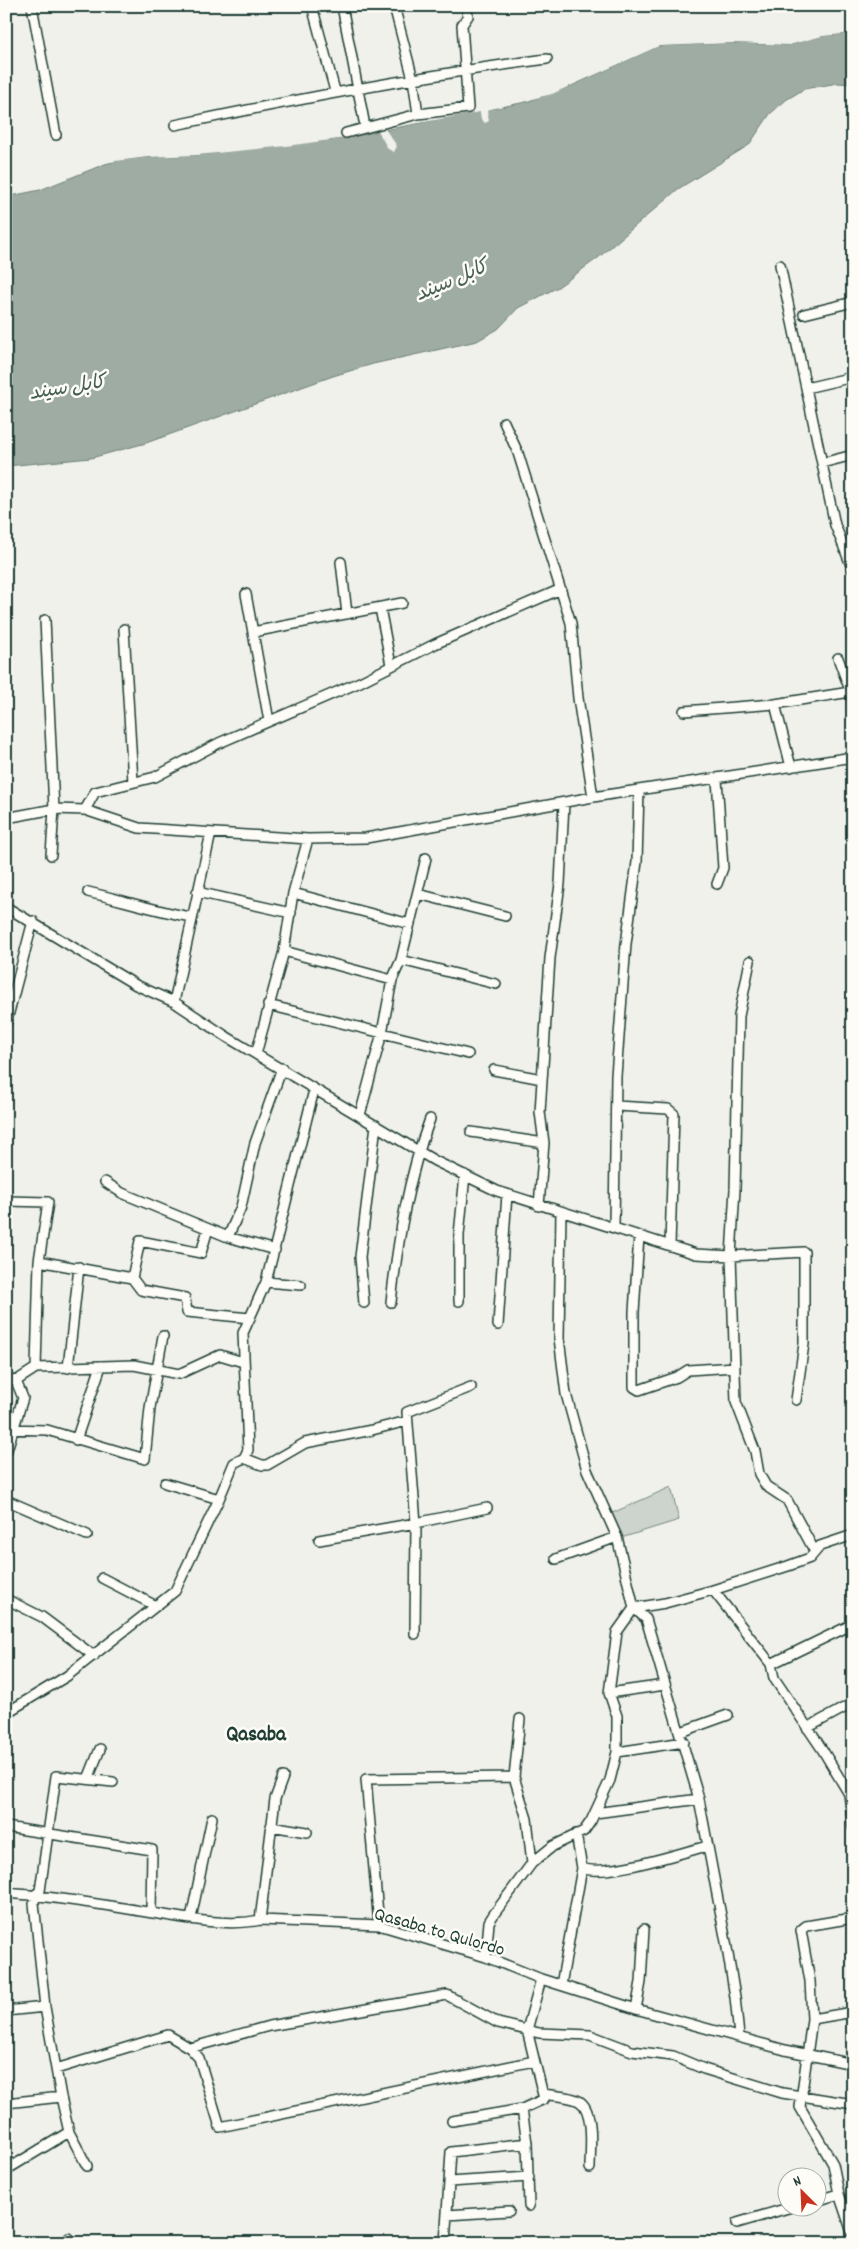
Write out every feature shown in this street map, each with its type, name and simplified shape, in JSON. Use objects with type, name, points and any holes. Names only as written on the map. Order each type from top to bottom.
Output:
[{"type":"street","points":[[32,6],[56,135]]},
{"type":"street","points":[[312,6],[335,91]]},
{"type":"street","points":[[342,6],[364,121]]},
{"type":"street","points":[[394,6],[413,79],[418,114]]},
{"type":"street","points":[[346,133],[418,114],[468,108],[462,25],[468,16],[466,6]]},
{"type":"street","points":[[175,125],[335,91],[547,59]]},
{"type":"street","points":[[780,265],[835,525],[853,570]]},
{"type":"street","points":[[804,314],[853,302]]},
{"type":"street","points":[[806,388],[853,377]]},
{"type":"street","points":[[504,422],[518,453],[571,623],[578,698],[593,797]]},
{"type":"street","points":[[822,463],[853,455]]},
{"type":"street","points":[[341,562],[347,614]]},
{"type":"street","points":[[85,810],[95,792],[154,777],[219,743],[561,589]]},
{"type":"street","points":[[246,594],[269,722]]},
{"type":"street","points":[[252,632],[402,603]]},
{"type":"street","points":[[380,608],[391,665]]},
{"type":"street","points":[[45,620],[54,809],[51,855]]},
{"type":"street","points":[[124,629],[133,782]]},
{"type":"street","points":[[684,711],[775,704],[852,695],[838,658]]},
{"type":"street","points":[[775,704],[791,767]]},
{"type":"street","points":[[6,818],[54,809],[85,810],[139,828],[308,839],[366,838],[593,797],[853,756]]},
{"type":"street","points":[[717,778],[724,868],[717,884]]},
{"type":"street","points":[[614,1228],[616,1076],[626,944],[638,862],[639,790]]},
{"type":"street","points":[[539,1206],[544,1143],[540,1112],[550,958],[560,884],[564,803]]},
{"type":"street","points":[[174,1002],[191,917],[211,833]]},
{"type":"street","points":[[256,1054],[284,951],[293,893],[308,839]]},
{"type":"street","points":[[360,1115],[382,1033],[392,980],[401,960],[426,858]]},
{"type":"street","points":[[88,892],[127,901],[149,910],[191,917]]},
{"type":"street","points":[[197,892],[291,913]]},
{"type":"street","points":[[293,893],[410,924]]},
{"type":"street","points":[[418,894],[506,916]]},
{"type":"street","points":[[6,907],[33,921],[136,984],[174,1002],[256,1054],[282,1068],[314,1090],[360,1115],[435,1161],[507,1194],[539,1206],[561,1211],[696,1254],[731,1256],[804,1252],[804,1344],[796,1400]]},
{"type":"street","points":[[6,1024],[33,921]]},
{"type":"street","points":[[284,951],[392,980]]},
{"type":"street","points":[[401,960],[496,984]]},
{"type":"street","points":[[750,961],[738,1016],[735,1189],[731,1256],[736,1402],[755,1451],[759,1474],[766,1486],[787,1500],[815,1552]]},
{"type":"street","points":[[268,1005],[468,1054]]},
{"type":"street","points":[[228,1237],[241,1207],[255,1144],[282,1068]]},
{"type":"street","points":[[494,1070],[542,1080]]},
{"type":"street","points":[[8,1711],[67,1676],[175,1591],[234,1463],[244,1458],[248,1450],[243,1333],[266,1282],[314,1090]]},
{"type":"street","points":[[616,1106],[668,1108],[674,1114],[670,1246]]},
{"type":"street","points":[[391,1302],[397,1252],[418,1150],[430,1119]]},
{"type":"street","points":[[364,1303],[360,1258],[376,1125]]},
{"type":"street","points":[[471,1132],[544,1143]]},
{"type":"street","points":[[459,1301],[458,1235],[465,1175]]},
{"type":"street","points":[[105,1182],[122,1193],[228,1237],[275,1250]]},
{"type":"street","points":[[498,1325],[507,1194]]},
{"type":"street","points":[[6,1201],[48,1202],[39,1261],[36,1368]]},
{"type":"street","points":[[561,1211],[559,1338],[566,1394],[586,1470],[617,1537],[634,1608],[646,1619],[684,1742],[699,1799],[706,1846],[728,1951],[739,2036]]},
{"type":"street","points":[[132,1278],[140,1241],[201,1253],[208,1228]]},
{"type":"street","points":[[639,1236],[634,1312],[634,1387],[639,1390],[677,1377],[688,1370],[735,1367]]},
{"type":"street","points":[[39,1261],[132,1278],[141,1290],[185,1298],[187,1312],[250,1318]]},
{"type":"street","points":[[68,1368],[79,1267]]},
{"type":"street","points":[[266,1282],[301,1285]]},
{"type":"street","points":[[9,1430],[47,1430],[145,1459],[150,1408],[163,1336]]},
{"type":"street","points":[[6,1379],[16,1381],[36,1368],[134,1365],[178,1374],[220,1355],[243,1362]]},
{"type":"street","points":[[76,1440],[101,1366]]},
{"type":"street","points":[[6,1452],[9,1430],[24,1398],[16,1381]]},
{"type":"street","points":[[415,1634],[416,1523],[407,1420],[408,1410],[471,1387]]},
{"type":"street","points":[[244,1458],[262,1465],[267,1464],[305,1443],[372,1430],[407,1420]]},
{"type":"street","points":[[165,1483],[219,1499]]},
{"type":"street","points":[[6,1500],[87,1535]]},
{"type":"street","points":[[319,1540],[488,1508]]},
{"type":"street","points":[[486,1957],[489,1922],[532,1863],[553,1846],[584,1831],[595,1813],[610,1780],[617,1752],[617,1716],[610,1692],[617,1632],[634,1608],[665,1603],[713,1590],[810,1558],[820,1546],[853,1535]]},
{"type":"street","points":[[556,1559],[617,1537]]},
{"type":"street","points":[[102,1578],[156,1606]]},
{"type":"street","points":[[713,1590],[771,1664],[774,1678],[848,1794],[853,1827]]},
{"type":"street","points":[[6,1599],[42,1617],[94,1656]]},
{"type":"street","points":[[771,1664],[853,1624]]},
{"type":"street","points":[[610,1692],[665,1685]]},
{"type":"street","points":[[807,1728],[853,1703]]},
{"type":"street","points":[[680,1732],[728,1715]]},
{"type":"street","points":[[520,1719],[514,1777],[527,1819],[532,1863]]},
{"type":"street","points":[[617,1752],[684,1742]]},
{"type":"street","points":[[88,1779],[100,1749]]},
{"type":"street","points":[[87,2166],[69,2132],[61,2097],[44,2007],[35,1895],[40,1891],[56,1776],[113,1782]]},
{"type":"street","points":[[260,1920],[275,1799],[283,1777]]},
{"type":"street","points":[[379,1925],[366,1778],[514,1777]]},
{"type":"street","points":[[595,1813],[699,1799]]},
{"type":"street","points":[[191,1918],[212,1818]]},
{"type":"street","points":[[271,1826],[307,1832]]},
{"type":"street","points":[[6,1827],[152,1850],[151,1912]]},
{"type":"street","points":[[561,1985],[582,1868],[576,1834]]},
{"type":"street","points":[[582,1868],[591,1872],[626,1867],[706,1846]]},
{"type":"street","name":"Qasaba to Qulordo","points":[[6,1893],[35,1895],[191,1918],[248,1922],[260,1920],[379,1925],[486,1957],[541,1979],[636,2009],[785,2050],[808,2053],[853,2064]]},
{"type":"street","points":[[853,1918],[806,1926],[801,1930],[810,1981],[812,2019],[800,2108],[833,2164],[839,2194],[853,2235]]},
{"type":"street","points":[[636,2009],[641,1982],[644,1929]]},
{"type":"street","points":[[452,2121],[522,2109],[541,2103],[544,2099],[527,2030],[541,1979]]},
{"type":"street","points":[[190,2048],[269,2026],[447,1995],[498,2023],[539,2033],[590,2035],[632,2051],[673,2056],[722,2075],[782,2093],[853,2104]]},
{"type":"street","points":[[6,2011],[44,2007]]},
{"type":"street","points":[[812,2019],[853,2012]]},
{"type":"street","points":[[56,2069],[168,2035],[190,2048],[199,2058],[220,2127],[534,2060]]},
{"type":"street","points":[[544,2094],[577,2100],[584,2105],[590,2115],[590,2168]]},
{"type":"street","points":[[6,2103],[61,2097]]},
{"type":"street","points":[[522,2109],[527,2144],[529,2206]]},
{"type":"street","points":[[6,2170],[69,2132]]},
{"type":"street","points":[[445,2243],[451,2152],[527,2144]]},
{"type":"street","points":[[449,2182],[529,2177]]},
{"type":"street","points":[[826,2198],[839,2194]]},
{"type":"street","points":[[447,2215],[509,2211]]},
{"type":"street","points":[[737,2222],[776,2211]]},
{"type":"shaded area","points":[[671,1487],[679,1520],[621,1538],[610,1514]]},
{"type":"water","name":"کابل سيند","points":[[853,33],[853,84],[838,83],[804,89],[786,100],[770,114],[749,145],[678,189],[598,258],[558,287],[518,308],[498,329],[477,341],[373,364],[333,376],[146,443],[91,458],[6,466],[6,197],[40,190],[105,164],[121,160],[198,155],[339,139],[526,102],[571,86],[659,46],[732,43],[789,45],[823,36]]},
{"type":"pier","points":[[853,30],[853,33],[823,36],[789,45],[732,43],[659,46],[552,94],[487,110],[489,121],[485,123],[481,119],[480,112],[385,129],[397,146],[394,152],[388,149],[378,131],[339,139],[286,146],[198,155],[148,157],[101,163],[131,156],[198,153],[339,137],[491,107],[551,92],[663,42],[732,41],[789,43],[822,33]]},
{"type":"district","name":"Qasaba","points":[[256,1733]]}]
